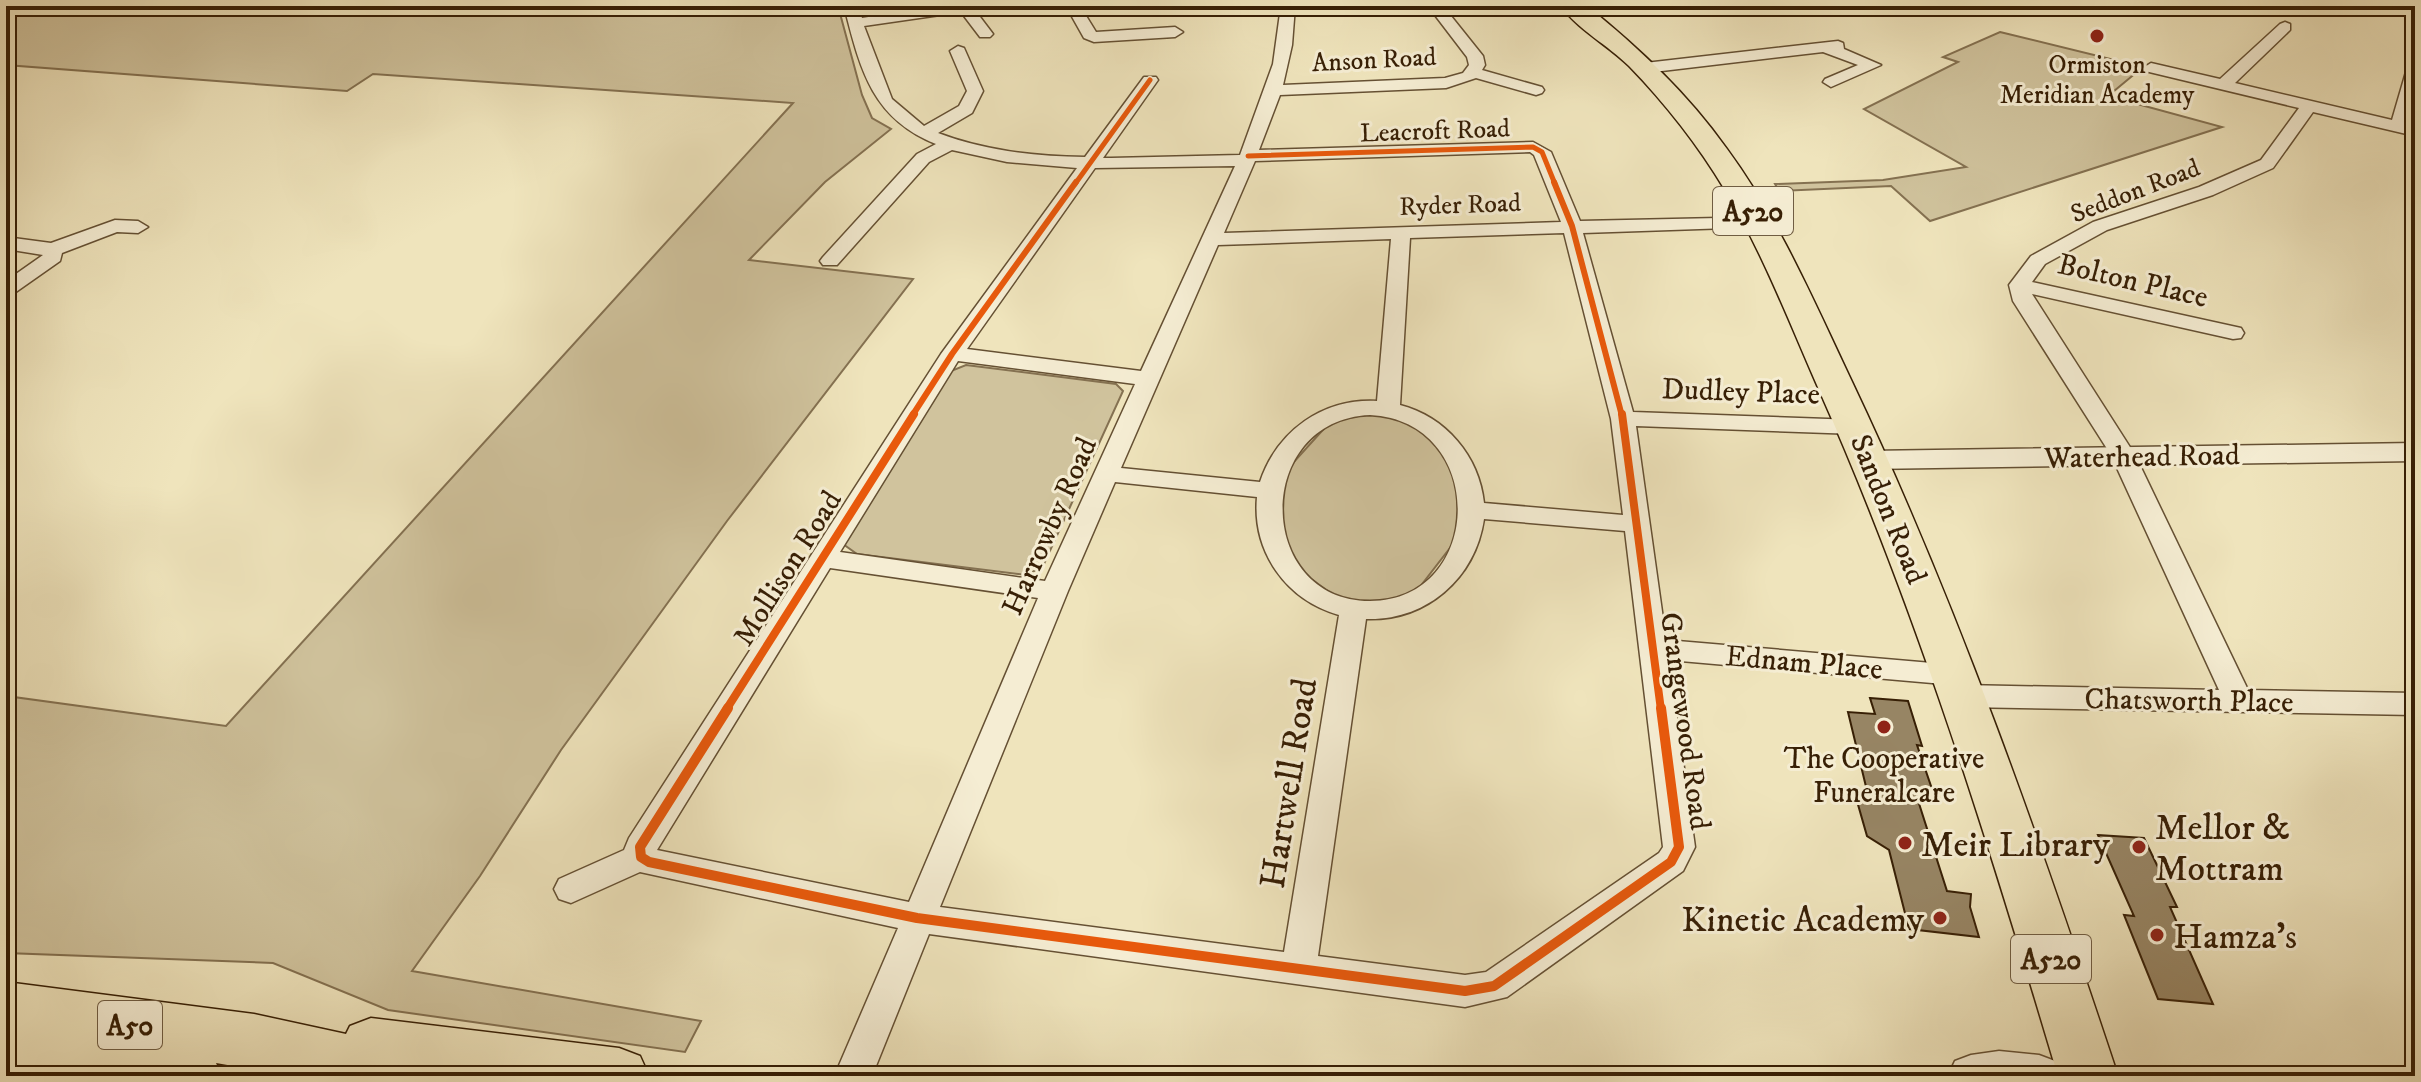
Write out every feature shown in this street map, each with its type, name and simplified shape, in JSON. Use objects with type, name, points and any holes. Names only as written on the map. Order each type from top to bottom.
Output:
[{"type":"highway","name":"Sandon Road","points":[[1573,6],[1645,68],[1723,164],[1758,221],[1863,444],[1959,686],[2014,842],[2088,1076]]},
{"type":"highway","name":"A50","points":[[6,1008],[254,1041],[412,1076]]},
{"type":"highway","points":[[254,1041],[356,1043],[619,1076]]},
{"type":"highway","name":"A50","points":[[6,1051],[192,1076]]},
{"type":"street","points":[[1073,6],[1089,35],[1094,37],[1175,32]]},
{"type":"street","name":"Harrowby Road","points":[[856,1070],[1054,591],[1248,158],[1275,90],[1285,51],[1288,6]]},
{"type":"street","name":"Anson Road","points":[[1275,90],[1446,83],[1469,76],[1477,65],[1475,56],[1435,6]]},
{"type":"street","points":[[853,14],[960,7],[983,31],[998,25]]},
{"type":"street","name":"Leacroft Road","points":[[853,14],[888,106],[902,120],[952,143],[1009,158],[1091,163],[1533,147],[1557,136]]},
{"type":"street","points":[[2222,86],[2285,27]]},
{"type":"street","points":[[1645,68],[1831,47],[1873,65],[1831,82]]},
{"type":"street","points":[[925,133],[966,109],[975,91],[958,51]]},
{"type":"street","points":[[2151,68],[2407,129],[2414,72]]},
{"type":"street","name":"Anson Road","points":[[1472,72],[1536,90]]},
{"type":"street","name":"Mollison Road","points":[[641,857],[640,847],[952,354],[1150,80]]},
{"type":"street","name":"Seddon Road","points":[[2019,285],[2038,260],[2100,226],[2206,191],[2267,164],[2308,107]]},
{"type":"street","points":[[830,261],[923,158],[952,143]]},
{"type":"street","name":"Leacroft Road","points":[[1533,147],[1542,152],[1572,226]]},
{"type":"street","name":"Ryder Road","points":[[1211,239],[1758,221]]},
{"type":"street","points":[[6,243],[36,245],[52,250],[115,226],[138,227]]},
{"type":"street","name":"Grangewood Road","points":[[917,918],[1465,991],[1494,986],[1671,862],[1679,847],[1623,419],[1572,226]]},
{"type":"street","points":[[1388,406],[1401,233]]},
{"type":"street","points":[[6,290],[50,261],[52,250]]},
{"type":"street","points":[[2019,285],[2023,301],[2123,455],[2239,702]]},
{"type":"street","name":"Bolton Place","points":[[2019,285],[2233,333]]},
{"type":"street","points":[[952,354],[1151,379]]},
{"type":"street","points":[[1359,406],[1388,406],[1422,417],[1445,439],[1465,475],[1472,510],[1463,547],[1453,564],[1427,593],[1410,605],[1383,612],[1353,611],[1321,602],[1302,588],[1289,572],[1274,533],[1272,491],[1283,461],[1323,419],[1359,406]]},
{"type":"street","name":"Dudley Place","points":[[1623,419],[1863,444]]},
{"type":"street","name":"Waterhead Road","points":[[1863,444],[2123,455],[2415,452]]},
{"type":"street","points":[[1107,474],[1272,491]]},
{"type":"street","points":[[1472,510],[1636,524]]},
{"type":"street","points":[[821,558],[1054,591]]},
{"type":"street","name":"Hartwell Road","points":[[1299,968],[1353,611]]},
{"type":"street","name":"Ednam Place","points":[[1652,649],[1959,686]]},
{"type":"street","name":"Chatsworth Place","points":[[1959,686],[2239,702],[2415,704]]},
{"type":"street","points":[[571,889],[641,857],[649,862],[917,918]]},
{"type":"street","points":[[1971,1076],[1999,1072],[2039,1076]]},
{"type":"shaded area","points":[[6,6],[838,6],[862,95],[872,118],[891,129],[825,182],[749,260],[913,279],[727,521],[561,750],[480,876],[412,971],[701,1021],[685,1052],[388,1010],[273,963],[6,953],[6,696],[226,726],[793,103],[373,74],[347,91],[6,65]]},
{"type":"shaded area","points":[[2000,32],[2143,67],[2108,96],[2222,127],[1930,221],[1891,186],[1779,191],[1775,184],[1883,180],[1966,167],[1864,109],[1958,62],[1943,57]]},
{"type":"shaded area","points":[[966,365],[1116,384],[1123,391],[1043,566],[1027,575],[857,554],[843,544],[951,371]]},
{"type":"shaded area","points":[[1381,411],[1428,431],[1456,475],[1461,510],[1453,544],[1419,588],[1403,599],[1380,604],[1343,602],[1299,570],[1283,533],[1282,491],[1292,464],[1330,422]]},
{"type":"building","points":[[1870,698],[1908,701],[1922,746],[1917,745],[1933,792],[1915,791],[1947,891],[1971,894],[1970,907],[1979,937],[1909,929],[1889,850],[1867,836],[1855,794],[1868,795],[1848,712],[1875,714]]},
{"type":"building","points":[[2098,835],[2144,838],[2177,907],[2170,907],[2213,1004],[2158,999],[2124,915],[2134,916]]},
{"type":"cycle path","points":[[1150,80],[952,354],[640,847],[641,857],[649,862],[917,918],[1465,991],[1494,986],[1671,862],[1679,847],[1623,419],[1572,226],[1542,152],[1533,147],[1248,156]]},
{"type":"place","name":"Ormiston Meridian Academy","points":[[2097,36]]},
{"type":"place","name":"The Cooperative Funeralcare","points":[[1884,727]]},
{"type":"place","name":"Meir Library","points":[[1905,843]]},
{"type":"place","name":"Mellor & Mottram","points":[[2139,847]]},
{"type":"place","name":"Kinetic Academy","points":[[1940,918]]},
{"type":"place","name":"Hamza's","points":[[2157,935]]}]
